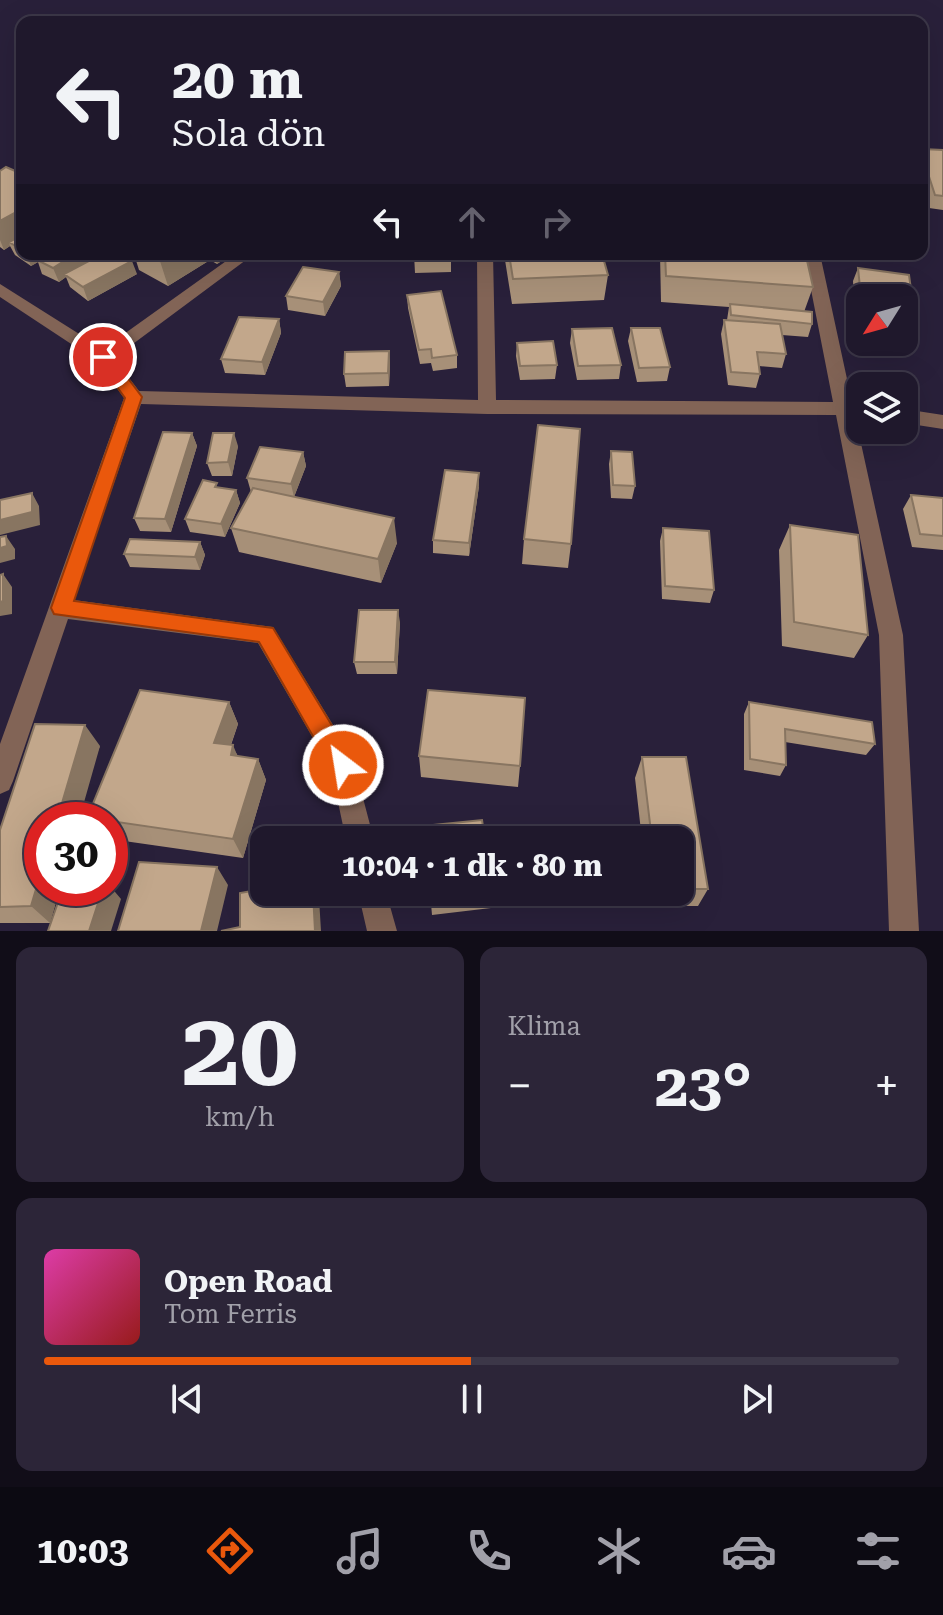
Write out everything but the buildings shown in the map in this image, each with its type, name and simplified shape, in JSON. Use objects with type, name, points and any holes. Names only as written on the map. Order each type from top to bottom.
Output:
[{"type":"street","points":[[103,357],[238,260]]},
{"type":"street","points":[[485,260],[487,407]]},
{"type":"street","points":[[814,260],[846,388]]},
{"type":"street","points":[[0,289],[103,357],[134,397]]},
{"type":"street","points":[[134,397],[487,407],[846,408]]},
{"type":"street","points":[[0,781],[10,726],[61,608],[134,397]]},
{"type":"street","points":[[918,418],[943,422]]},
{"type":"street","points":[[857,444],[891,635],[904,931]]},
{"type":"street","points":[[61,608],[265,634],[343,765],[357,826]]},
{"type":"street","points":[[376,906],[382,931]]},
{"type":"route","points":[[103,357],[134,397],[61,608],[265,634],[343,765]]}]
